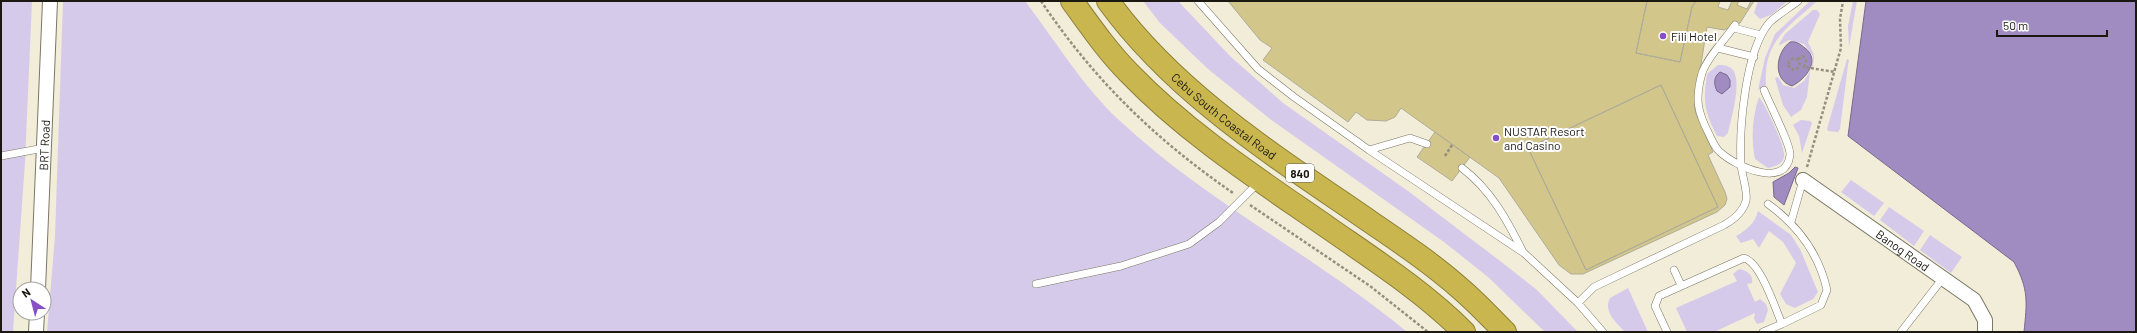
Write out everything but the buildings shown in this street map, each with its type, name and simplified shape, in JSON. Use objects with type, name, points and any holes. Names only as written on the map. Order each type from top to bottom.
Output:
[{"type":"highway","name":"840","points":[[1072,1],[1105,46],[1130,74],[1178,119],[1261,180],[1384,266],[1444,312],[1464,332]]},
{"type":"highway","name":"Cebu South Coastal Road","points":[[1108,1],[1128,28],[1199,97],[1249,138],[1403,245],[1462,290],[1505,332]]},
{"type":"street","name":"BRT Road","points":[[38,281],[50,1]]},
{"type":"street","name":"Banog Road","points":[[1803,180],[1974,300],[1981,310],[1985,320],[1985,332]]},
{"type":"street","points":[[36,332],[37,321]]},
{"type":"lane","points":[[1198,1],[1258,69],[1294,97],[1369,150],[1524,254],[1578,303],[1603,332]]},
{"type":"lane","points":[[1578,303],[1594,287],[1602,282],[1731,222],[1744,207],[1746,199],[1741,166],[1741,125],[1750,69],[1761,35],[1770,22],[1798,1]]},
{"type":"lane","points":[[1761,35],[1734,26],[1703,72],[1698,108],[1717,148],[1741,166],[1760,173],[1771,174],[1779,172],[1787,165],[1790,150],[1764,90]]},
{"type":"lane","points":[[1718,48],[1754,57]]},
{"type":"lane","points":[[1369,150],[1410,138],[1427,144]]},
{"type":"lane","points":[[1,156],[44,148]]},
{"type":"lane","points":[[1462,168],[1488,193],[1503,215],[1524,254]]},
{"type":"lane","points":[[1036,284],[1121,266],[1188,244],[1219,222],[1261,180]]},
{"type":"lane","points":[[1790,222],[1803,180]]},
{"type":"lane","points":[[1763,332],[1814,310],[1821,304],[1827,290],[1814,254],[1801,234],[1790,222],[1768,204]]},
{"type":"lane","points":[[1667,332],[1655,306],[1656,300],[1663,293],[1739,259],[1750,260],[1758,270],[1782,324]]},
{"type":"lane","points":[[1674,270],[1681,285]]},
{"type":"lane","points":[[1901,332],[1913,319],[1943,278]]},
{"type":"path","points":[[1803,180],[1841,48],[1840,19],[1843,1]]},
{"type":"path","points":[[1798,59],[1798,68],[1795,69],[1789,67],[1789,61],[1791,58],[1798,59],[1803,56],[1806,61],[1804,67],[1835,72]]},
{"type":"path","points":[[1445,156],[1452,145]]},
{"type":"shaded area","points":[[1,1],[32,1],[25,162],[17,281],[12,281],[13,332],[1,332]]},
{"type":"shaded area","points":[[63,1],[1025,1],[1093,93],[1119,120],[1153,150],[1224,203],[1336,278],[1407,332],[47,332],[48,321],[52,321],[51,281],[55,236]]},
{"type":"shaded area","points":[[1143,1],[1178,1],[1230,56],[1283,103],[1408,191],[1504,264],[1537,290],[1578,332],[1545,332],[1488,277],[1444,242],[1270,119],[1208,69],[1160,23]]},
{"type":"shaded area","points":[[1758,1],[1788,1],[1771,15],[1760,19],[1754,13]]},
{"type":"shaded area","points":[[1810,1],[1817,1],[1787,28],[1773,46],[1766,70],[1766,85],[1758,90],[1765,58],[1775,34]]},
{"type":"shaded area","points":[[1853,1],[1857,1],[1849,47],[1848,26]]},
{"type":"shaded area","points":[[1866,1],[2136,1],[2136,332],[2024,332],[2026,312],[2025,289],[2014,262],[1848,136]]},
{"type":"shaded area","points":[[1813,10],[1817,10],[1820,14],[1808,42],[1814,55],[1812,68],[1813,56],[1804,44],[1789,40],[1780,45],[1779,44],[1785,34]]},
{"type":"shaded area","points":[[1790,42],[1796,42],[1801,45],[1810,53],[1812,58],[1810,69],[1802,79],[1792,86],[1781,78],[1778,66],[1782,52]]},
{"type":"shaded area","points":[[1847,59],[1849,60],[1840,129],[1838,132],[1828,131],[1827,129]]},
{"type":"shaded area","points":[[1718,65],[1724,65],[1732,69],[1735,74],[1736,82],[1735,100],[1728,133],[1724,137],[1717,136],[1709,120],[1705,99],[1707,74]]},
{"type":"shaded area","points":[[1810,71],[1807,97],[1801,110],[1791,117],[1783,105],[1775,78],[1778,77],[1783,85],[1794,88],[1804,81]]},
{"type":"shaded area","points":[[1720,72],[1727,75],[1730,80],[1730,87],[1722,94],[1717,91],[1715,86],[1716,76]]},
{"type":"shaded area","points":[[1759,97],[1766,108],[1784,152],[1782,162],[1768,168],[1755,159],[1753,136],[1754,120]]},
{"type":"shaded area","points":[[1801,120],[1810,121],[1812,123],[1802,153],[1799,136],[1793,125]]},
{"type":"shaded area","points":[[1795,167],[1798,168],[1784,205],[1774,197],[1773,182],[1789,173]]},
{"type":"shaded area","points":[[1851,180],[1884,203],[1874,216],[1841,192]]},
{"type":"shaded area","points":[[1889,207],[1924,231],[1914,246],[1880,220]]},
{"type":"shaded area","points":[[1758,211],[1791,235],[1800,249],[1818,292],[1813,299],[1795,308],[1786,304],[1780,294],[1796,263],[1783,242],[1769,231],[1759,248],[1753,239],[1741,243],[1736,236],[1750,226]]},
{"type":"shaded area","points":[[1930,235],[1962,257],[1951,273],[1920,250]]},
{"type":"shaded area","points":[[1739,269],[1744,270],[1751,275],[1752,283],[1747,284],[1755,302],[1760,299],[1766,304],[1768,310],[1764,322],[1757,324],[1754,319],[1755,313],[1714,332],[1687,332],[1676,308],[1737,281],[1733,274]]},
{"type":"shaded area","points":[[1628,288],[1648,332],[1625,332],[1614,321],[1609,312],[1608,303],[1610,298]]},
{"type":"place","name":"Fili Hotel","points":[[1663,36]]},
{"type":"place","name":"NUSTAR Resort and Casino","points":[[1496,138]]}]
